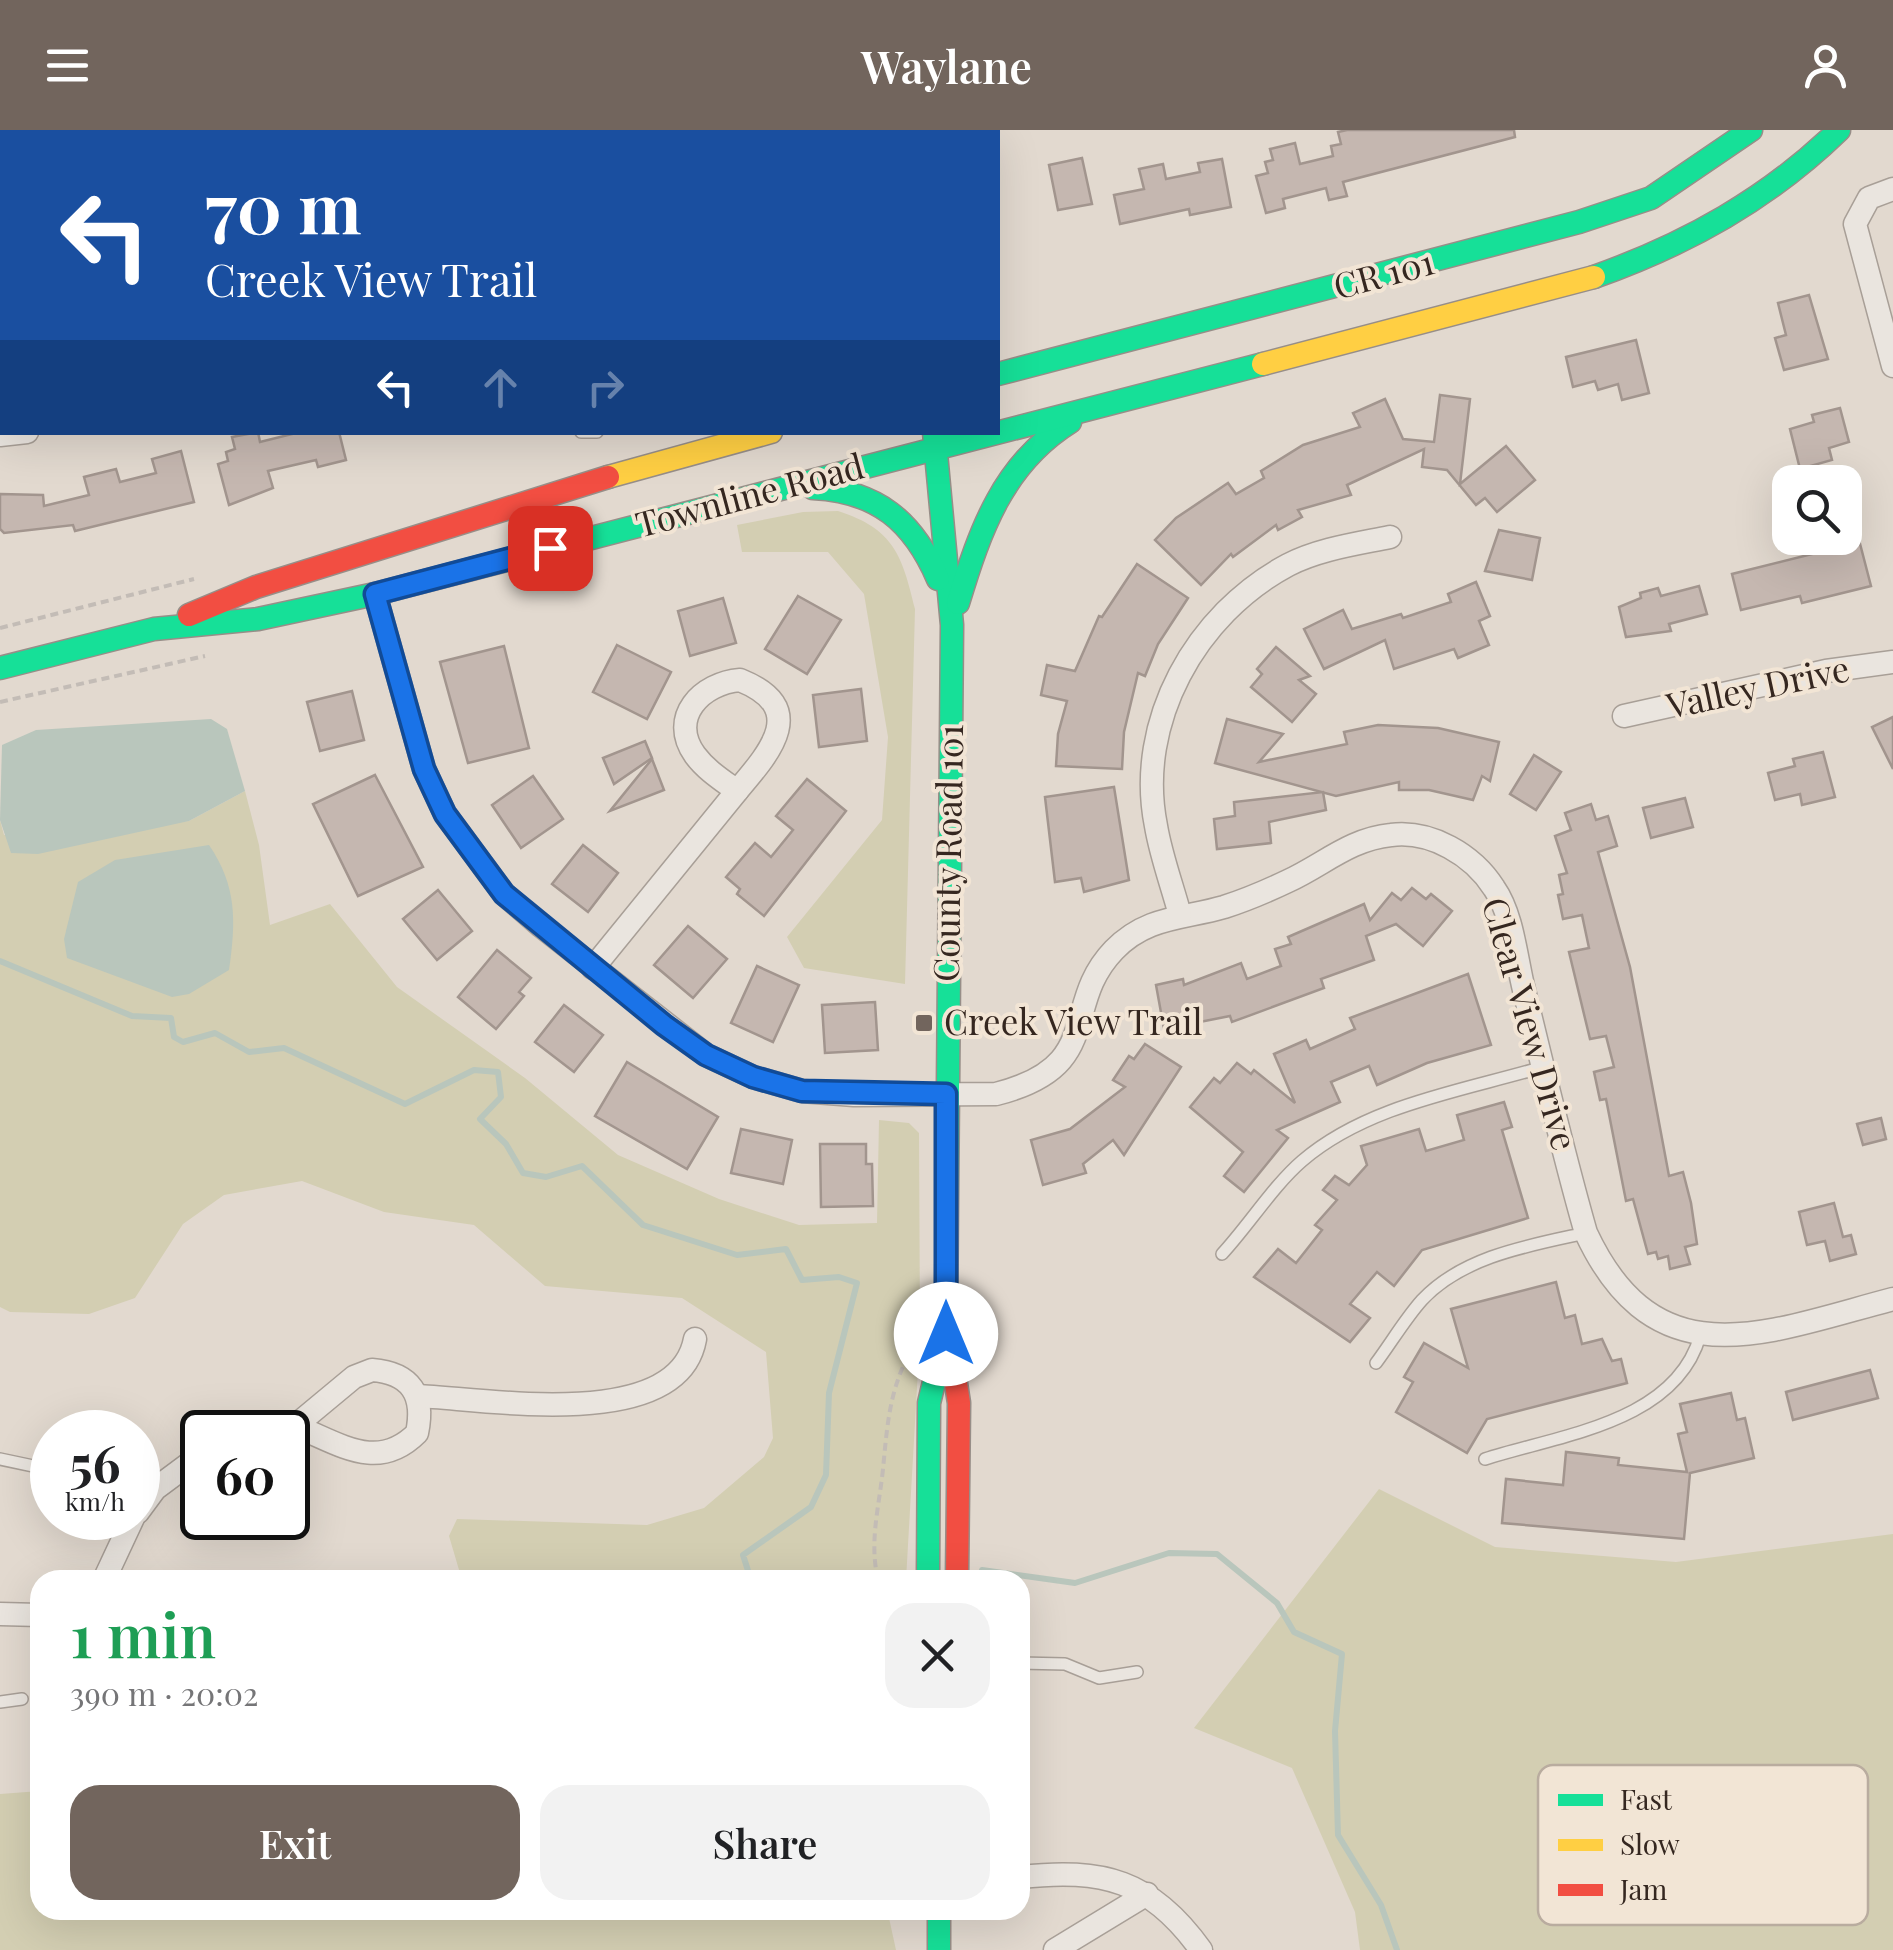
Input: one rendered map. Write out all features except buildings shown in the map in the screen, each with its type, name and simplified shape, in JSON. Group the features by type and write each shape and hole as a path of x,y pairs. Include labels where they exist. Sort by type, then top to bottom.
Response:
{"main road":[{"name":"CR 101","path":"1000,374 1579,222 1651,198 1751,130"},
{"name":"CR 101","path":"1000,427 1104,406 1577,283 1642,261 1710,230 1756,200 1840,130"},
{"path":"1008,349 1042,353 1110,346"},
{"name":"CR 101","path":"952,625 980,532 1002,488 1028,453 1058,428 1104,406"},
{"name":"Townline Road","path":"154,630 256,587 635,469 759,435"},
{"name":"CR 101","path":"935,440 960,435"},
{"name":"Townline Road","path":"0,668 154,630 258,619 375,594 776,490 935,440"},
{"name":"County Road 101","path":"928,1570 929,1403 946,1334 952,625 935,440"},
{"path":"776,490 850,490 893,507 925,544 952,625"},
{"name":"County Road 101","path":"946,1334 958,1378 957,1570"},
{"path":"939,1920 939,1950"}],"street":[{"path":"1893,189 1869,198 1855,224 1893,366"},
{"path":"1180,914 1155,824 1153,780 1157,735 1171,692 1192,652 1253,586 1290,564 1332,548 1390,537"},
{"path":"375,594 410,722 445,814 504,894 706,1055 753,1077 802,1091 946,1094"},
{"name":"Valley Drive","path":"1624,716 1826,671 1893,662"},
{"path":"593,968 767,756 777,738 779,719 772,700 740,680 720,682 702,691 688,710 685,730 692,752 737,791"},
{"name":"Clear View Drive","path":"946,1094 996,1094 1046,1074 1066,1054 1080,1030 1096,977 1110,953 1155,920 1220,908 1258,896 1364,840 1394,834 1424,837 1452,848 1496,890 1586,1233 1607,1274 1628,1298 1653,1318 1700,1336 1752,1336 1893,1299"},
{"path":"418,1396 592,1404 626,1399 664,1386 684,1369 695,1339"},
{"path":"310,1413 354,1377 372,1370 390,1371 409,1380 418,1396 417,1433 402,1448 386,1455 365,1454 310,1432"},
{"path":"109,1570 123,1540"},
{"path":"0,1614 30,1616"},
{"path":"1030,1876 1073,1871 1113,1878 1147,1894 1178,1918 1202,1950"},
{"path":"1055,1950 1147,1894"}],"lane":[{"path":"1222,1254 1298,1165 1330,1139 1368,1119 1543,1067"},
{"path":"1376,1363 1422,1301 1444,1281 1467,1267 1520,1249 1586,1233"},
{"path":"1485,1459 1634,1410 1688,1367 1700,1336"},
{"path":"0,1459 30,1465"},
{"path":"1030,1663 1065,1664 1099,1678 1137,1672"},
{"path":"0,1702 22,1699"}],"shaded area":[{"path":"838,511 872,526 893,546 915,609 905,984 804,968 787,937 882,820 888,737 864,594 828,552 742,552 737,525 803,512"},
{"path":"211,719 227,729 245,791 189,821 38,854 11,853 0,820 2,745 36,730"},
{"path":"245,791 259,845 270,925 330,904 397,987 525,1078 618,1155 719,1199 799,1225 877,1223 879,1120 909,1123 919,1133 920,1335 907,1570 459,1570 449,1536 457,1519 647,1525 704,1508 764,1457 773,1438 766,1352 682,1298 545,1286 474,1225 384,1212 302,1181 224,1195 183,1224 135,1298 89,1314 10,1312 0,1307 0,820 4,835 189,821"},
{"path":"209,845 225,875 232,904 229,970 189,994 172,997 67,958 64,939 78,882 115,860"},
{"path":"1379,1489 1495,1547 1676,1562 1893,1534 1893,1950 1360,1950 1355,1912 1292,1768 1194,1728"},
{"path":"30,1792 30,1920 889,1920 896,1950 0,1950 0,1794"}],"waterway":[{"path":"0,961 132,1016 171,1018 174,1037 183,1042 215,1033 249,1052 284,1048 405,1104 474,1070 498,1072 501,1097 480,1119 506,1144 523,1173 546,1177 582,1166 643,1225 737,1255 786,1249 802,1280 839,1277 857,1283 829,1393 826,1475 811,1507 743,1555 748,1570"},
{"path":"1030,1577 1075,1583 1169,1553 1217,1554 1277,1603 1294,1632 1342,1654 1335,1731 1338,1835 1381,1905 1397,1950"}],"traffic: fast":[{"path":"1000,373 1579,222 1651,198 1751,130"},
{"path":"1594,277 1662,250 1725,217 1784,177 1839,130"},
{"path":"1000,432 1263,364"},
{"path":"958,603 985,525 1011,478 1047,439 1070,422"},
{"path":"934,435 952,625 946,1318"},
{"path":"0,668 154,629 258,619 375,594 989,435"},
{"path":"813,488 856,495 890,513 917,541 938,579"},
{"path":"928,1570 929,1403 945,1336"},
{"path":"939,1920 939,1950"}],"traffic: slow":[{"path":"1263,364 1594,277"},
{"path":"608,477 760,435"}],"traffic: jam":[{"path":"189,615 256,587 608,477"},
{"path":"946,1318 959,1403 957,1570"}],"place":[{"name":"Creek View Trail","path":"924,1023"}],"route":[{"path":"550,548 375,594 424,769 445,814 504,894 706,1055 753,1077 802,1091 946,1094 946,1334"}]}
